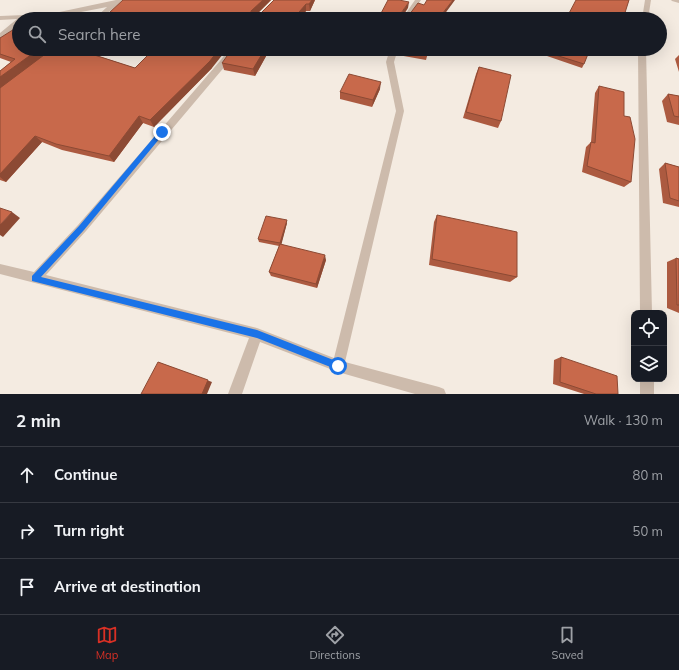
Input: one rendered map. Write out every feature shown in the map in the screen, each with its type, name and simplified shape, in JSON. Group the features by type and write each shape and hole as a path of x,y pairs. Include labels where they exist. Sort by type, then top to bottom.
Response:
{"street":[{"path":"410,12 418,0"},
{"path":"646,12 648,0"},
{"path":"674,0 679,2"},
{"path":"106,12 118,2"},
{"path":"69,12 118,2"},
{"path":"0,18 12,19"},
{"path":"0,37 12,27"},
{"path":"35,279 82,228 228,56"},
{"path":"338,366 400,111 390,62 392,56"},
{"path":"642,56 646,310"},
{"path":"0,269 257,334 338,366 439,394"},
{"path":"235,394 257,334"},
{"path":"647,382 647,394"}],"building":[{"path":"123,0 263,0 251,12 110,12"},
{"path":"274,0 312,0 309,4 306,4 299,12 262,12"},
{"path":"388,0 409,2 402,12 382,12"},
{"path":"427,0 453,0 444,12 411,12 418,3 424,5"},
{"path":"576,0 629,0 625,12 570,12"},
{"path":"12,30 12,56 29,56 0,77 0,71 15,59 0,54 0,38"},
{"path":"43,56 98,56 135,68 147,56 214,56 150,120 139,116 109,156 56,144 35,136 0,174 0,88"},
{"path":"227,56 261,56 253,69 222,63"},
{"path":"559,56 587,56 584,64"},
{"path":"479,67 511,75 501,121 466,112"},
{"path":"349,74 381,82 373,100 340,92"},
{"path":"599,86 624,92 624,116 630,117 635,139 631,182 587,166 591,142 595,143"},
{"path":"668,94 679,96 679,117 674,116"},
{"path":"665,163 679,167 679,201 670,198"},
{"path":"0,208 12,212 0,225"},
{"path":"437,215 517,232 517,277 432,259"},
{"path":"266,216 287,220 280,243 258,239"},
{"path":"280,244 325,255 316,284 269,272"},
{"path":"676,258 679,259 679,305 677,305"},
{"path":"561,357 617,376 618,394 596,394 560,382"},
{"path":"158,362 208,380 202,394 141,394"}],"route":[{"path":"162,132 82,228 35,279 257,334 338,366"}]}
